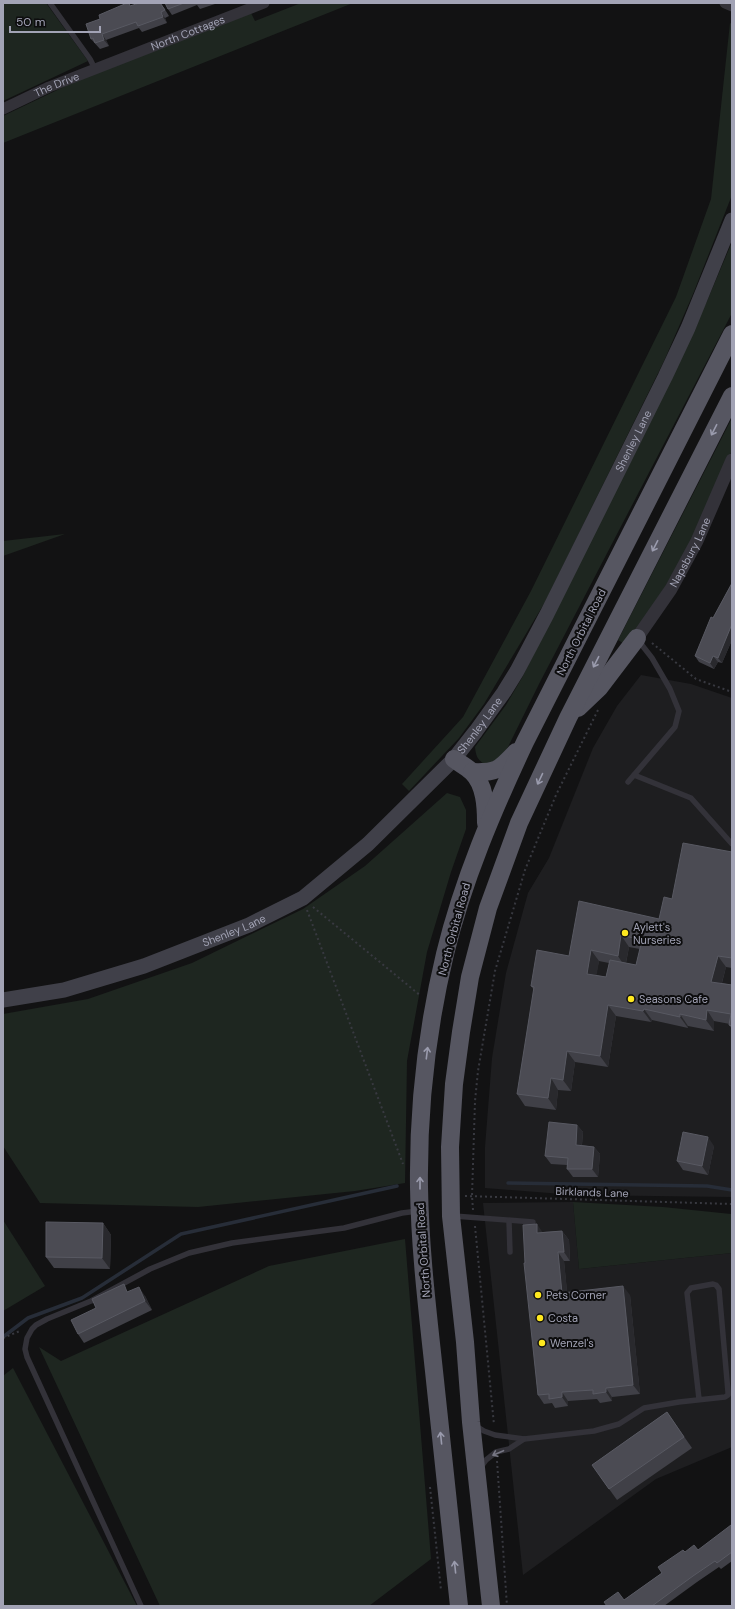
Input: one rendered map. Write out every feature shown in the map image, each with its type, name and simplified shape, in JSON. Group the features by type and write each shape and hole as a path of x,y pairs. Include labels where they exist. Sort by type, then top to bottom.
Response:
{"highway":[{"name":"North Orbital Road","path":"459,1606 424,1275 420,1210 421,1122 427,1053 434,1007 447,946 460,902 485,829 525,742 732,334"},
{"path":"491,1606 451,1216 450,1147 454,1084 470,977 488,908 517,830 568,718 732,396"},
{"path":"568,718 599,688 639,635"},
{"path":"472,772 489,773 496,771 504,765 525,742"},
{"path":"454,759 472,772 481,789 486,801 485,829"}],"main road":[{"name":"Shenley Lane","path":"3,1000 64,990 144,966 250,926 302,898 368,844 454,759 504,692 517,671 543,621 666,377 688,328 732,220"}],"street":[{"name":"North Cottages","path":"111,62 264,3"},
{"path":"725,3 732,6"},
{"name":"The Drive","path":"3,109 50,87 111,62"},
{"name":"Napsbury Lane","path":"639,635 670,589 697,541 732,460"}],"lane":[{"path":"50,3 90,59 95,69"},
{"path":"628,782 674,727 679,711 670,689 639,635"},
{"path":"634,775 691,798 732,844"},
{"path":"141,1606 27,1357 26,1343 32,1329 47,1319 91,1301 150,1269 199,1250 232,1243 344,1228 399,1213 420,1210"},
{"path":"451,1216 533,1222"},
{"path":"508,1221 510,1252"},
{"path":"471,1422 484,1431 495,1435 524,1439 594,1431 619,1424 644,1408 699,1399 725,1397 728,1395 728,1392 719,1289 713,1284 690,1288 688,1293 699,1399"},
{"path":"477,1473 486,1460 496,1452 509,1449 524,1439"}],"path":[{"path":"639,635 696,679 732,692"},
{"path":"495,1435 472,1196 475,1102 478,1071 495,971 526,870 556,794 598,710"},
{"path":"302,898 434,1007"},
{"path":"302,898 405,1168"},
{"name":"Birklands Lane","path":"451,1196 732,1204"},
{"path":"496,1452 507,1606"}],"shaded area":[{"path":"3,3 46,3 88,61 3,101"},
{"path":"301,3 353,3 3,143 3,116 76,81 251,13 255,21"},
{"path":"730,23 732,24 732,195 693,294 664,361 545,602 484,704 459,738 409,791 402,784 463,717 531,591 676,297 711,199"},
{"path":"732,242 732,313 539,684 508,747 500,758 486,765 478,758 475,747 506,705 523,676 707,301"},
{"path":"732,418 732,450 709,506 683,556 655,604 626,645 618,640"},
{"path":"65,534 3,556 3,541"},
{"name":"Aylett's Nurseries","path":"641,675 691,684 732,698 732,1197 575,1195 485,1188 485,1147 492,1058 506,973 528,893 549,858 593,748 617,706"},
{"path":"447,793 460,797 466,810 466,829 451,872 427,952 407,1061 405,1183 355,1191 198,1207 40,1203 3,1146 3,1014 88,999 192,963 303,909 365,866"},
{"path":"573,1202 579,1269 732,1253 732,1447 656,1479 523,1575 483,1203"},
{"path":"573,1202 663,1207 731,1214 732,1253 579,1269"},
{"path":"3,1220 45,1286 3,1311"},
{"path":"405,1239 431,1559 369,1606 160,1606 39,1347 61,1361 269,1266"},
{"path":"13,1368 137,1606 3,1606 3,1376"}],"building":[{"path":"129,3 130,6 139,3 160,3 165,10 161,12 163,17 138,26 136,22 102,34 104,40 95,43 93,38 91,39 86,24 100,19 99,15"},
{"path":"165,3 184,3 168,9"},
{"path":"732,583 732,624 718,658 713,656 710,663 695,656 711,617 713,618"},
{"path":"683,843 732,852 732,958 718,956 711,982 732,985 732,1026 729,1025 731,1014 707,1010 706,1020 680,1014 680,1017 644,1009 643,1011 608,1005 600,1056 567,1051 563,1080 551,1078 548,1098 517,1094 534,987 531,986 537,950 569,956 579,901 659,919 664,897 672,899","holes":["621,935 642,940 636,965 610,960 606,977 587,974 591,950 618,956"]},
{"path":"549,1122 577,1125 576,1145 594,1147 592,1169 567,1169 568,1158 545,1156"},
{"path":"683,1132 708,1137 702,1166 677,1161"},
{"path":"46,1222 103,1223 102,1258 46,1257"},
{"path":"537,1224 537,1233 562,1231 564,1252 558,1252 562,1293 623,1286 633,1385 606,1388 606,1392 593,1394 593,1390 562,1392 562,1397 549,1399 549,1394 538,1395 524,1263 523,1225"},
{"path":"124,1284 127,1292 139,1287 145,1301 78,1334 71,1320 96,1308 92,1299"},
{"path":"667,1412 684,1437 609,1489 592,1465"},
{"path":"731,1525 732,1552 717,1563 715,1561 652,1606 607,1606 604,1602 618,1592 624,1600 662,1573 658,1567 683,1550 685,1552 694,1545 698,1550"}],"waterway":[{"path":"508,1183 707,1186 732,1190"},
{"path":"3,1337 28,1318 82,1298 181,1234 397,1186"}],"place":[{"name":"Aylett's Nurseries","path":"625,933"},
{"name":"Seasons Cafe","path":"631,999"},
{"name":"Pets Corner","path":"538,1295"},
{"name":"Costa","path":"540,1318"},
{"name":"Wenzel's","path":"542,1343"}]}
